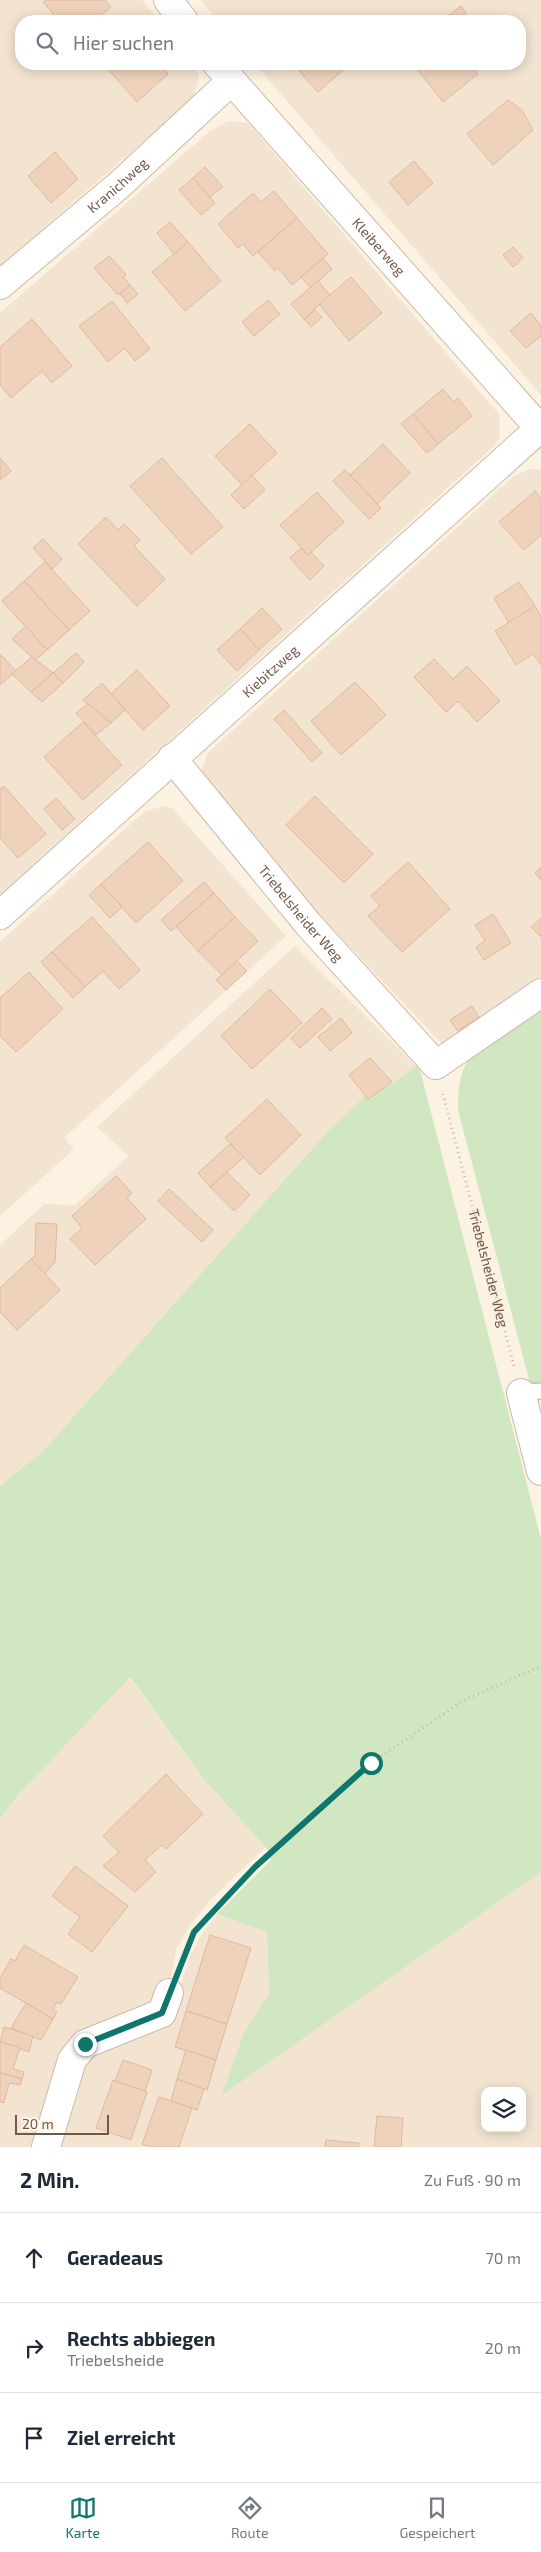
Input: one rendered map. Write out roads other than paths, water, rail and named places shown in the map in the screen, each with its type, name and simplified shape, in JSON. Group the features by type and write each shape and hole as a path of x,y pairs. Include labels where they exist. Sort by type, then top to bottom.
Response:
{"street":[{"path":"168,0 179,15"},
{"name":"Kranichweg","path":"0,285 118,186 224,73"},
{"name":"Kleiberweg","path":"224,73 540,430"},
{"name":"Kiebitzweg","path":"0,915 172,758 540,430"},
{"name":"Triebelsheider Weg","path":"172,758 308,924 436,1065 541,993"},
{"path":"531,1392 541,1471"},
{"path":"46,2147 72,2060 85,2044 162,2013 169,1994"}]}
